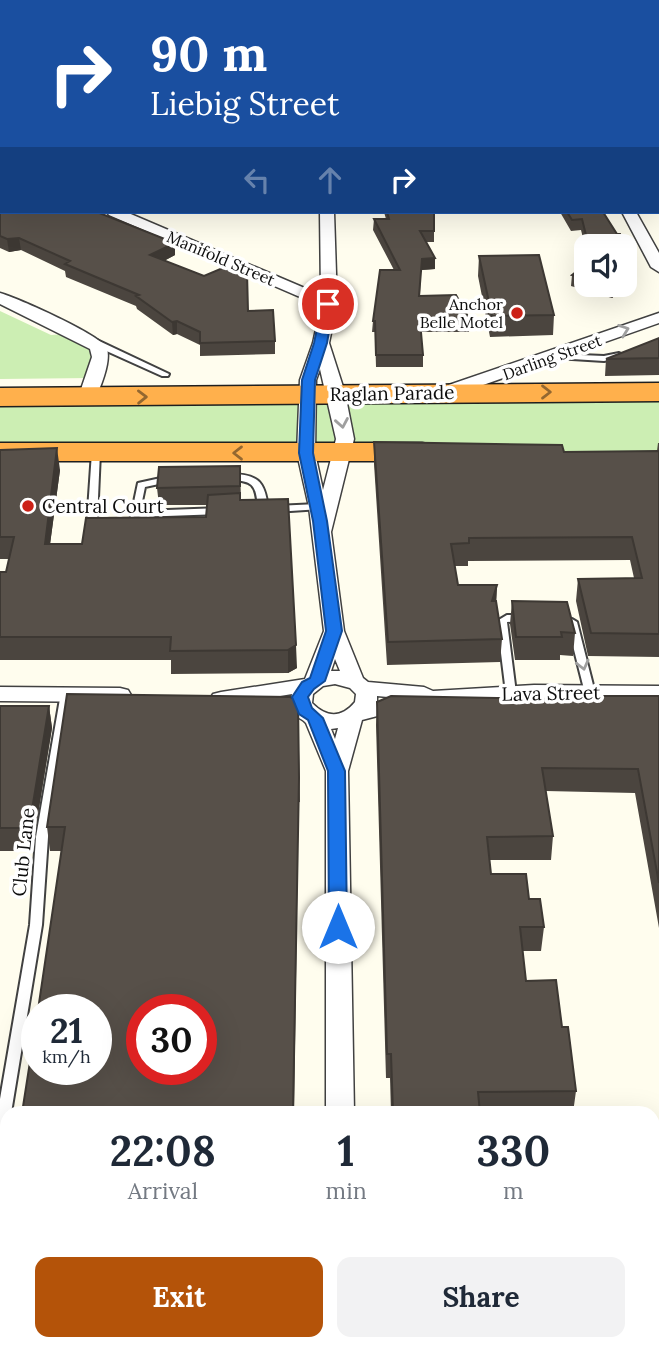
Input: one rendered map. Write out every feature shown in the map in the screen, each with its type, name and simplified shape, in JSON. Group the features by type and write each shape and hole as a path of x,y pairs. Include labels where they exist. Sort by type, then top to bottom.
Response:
{"highway":[{"name":"Raglan Parade","path":"0,397 659,392"},
{"path":"0,452 453,452"}],"street":[{"name":"Manifold Street","path":"119,214 328,304"},
{"path":"327,214 328,304 321,343 308,380 306,453 322,535 334,631 369,701 356,716 337,771 340,1106"},
{"path":"630,214 659,267"},
{"path":"0,298 83,337 100,352 88,398"},
{"name":"Darling Street","path":"444,393 556,356 659,317"},
{"path":"321,343 336,393 345,439 322,535"},
{"path":"334,631 313,683 300,697 337,771"},
{"path":"221,699 336,677 359,685"},
{"name":"Lava Street","path":"359,685 443,696 659,693"},
{"path":"0,694 143,696"},
{"name":"Lava Street","path":"356,716 443,696"},
{"path":"195,698 221,699 310,714 333,721 356,716"}],"lane":[{"path":"83,337 164,374"},
{"path":"556,356 604,359 629,352"},
{"path":"96,452 92,524 106,524"},
{"path":"214,477 241,477 258,483 262,490 258,510 317,507"},
{"path":"120,524 134,524 141,485 159,479 187,478"},
{"path":"135,514 228,510"},
{"path":"511,693 502,621 507,618 531,618"},
{"path":"555,618 571,619 590,693"},
{"name":"Club Lane","path":"6,1106 36,925 42,837 65,693"}],"green space":[{"path":"0,311 51,335 66,334 96,345 91,378 0,379"},
{"path":"659,392 659,453 0,452 0,397"}],"building":[{"path":"0,214 102,214 175,243 150,255 204,276 232,264 247,272 248,311 273,310 275,341 200,343 200,332 177,321 172,322 136,296 139,295 65,264 70,261 19,238 7,239 0,236"},
{"path":"388,214 434,214 434,231 420,231 435,258 422,259 419,296 456,295 470,320 420,321 423,355 376,355 373,321 380,270 400,270 374,219 389,219"},
{"path":"568,214 604,214 617,234 586,234 582,219 572,220"},
{"path":"539,255 554,315 492,316 479,256"},
{"path":"659,338 659,358 606,359"},
{"path":"374,442 562,445 564,452 659,451 659,634 591,633 578,579 642,578 632,537 469,538 469,543 451,544 458,585 497,585 492,601 496,601 502,639 388,642"},
{"path":"57,448 45,544 82,544 86,518 206,517 208,495 240,493 240,500 288,499 296,645 288,650 170,651 171,637 0,637 0,572 6,572 14,537 0,537 0,450"},
{"path":"240,466 240,486 157,488 159,467"},
{"path":"512,601 567,602 575,633 561,632 562,637 516,637"},
{"path":"67,694 290,697 298,700 293,1106 23,1106 26,1085 112,1085 112,994 40,994 65,827 47,827"},
{"path":"391,696 553,699 553,696 659,696 659,883 638,769 542,768 553,836 487,837 491,874 526,874 529,899 540,899 544,927 520,927 526,981 556,980 562,1027 568,1027 576,1091 478,1092 479,1106 393,1106 391,1054 387,1054 377,702"},
{"path":"0,706 49,706 29,828 0,828"}],"place":[{"name":"Anchor Belle Motel","path":"517,313"},
{"name":"Central Court","path":"28,506"}],"route":[{"path":"328,304 321,343 308,380 306,453 320,521 334,631 317,681 308,685 300,697 304,710 315,718 337,771 338,927"}]}
